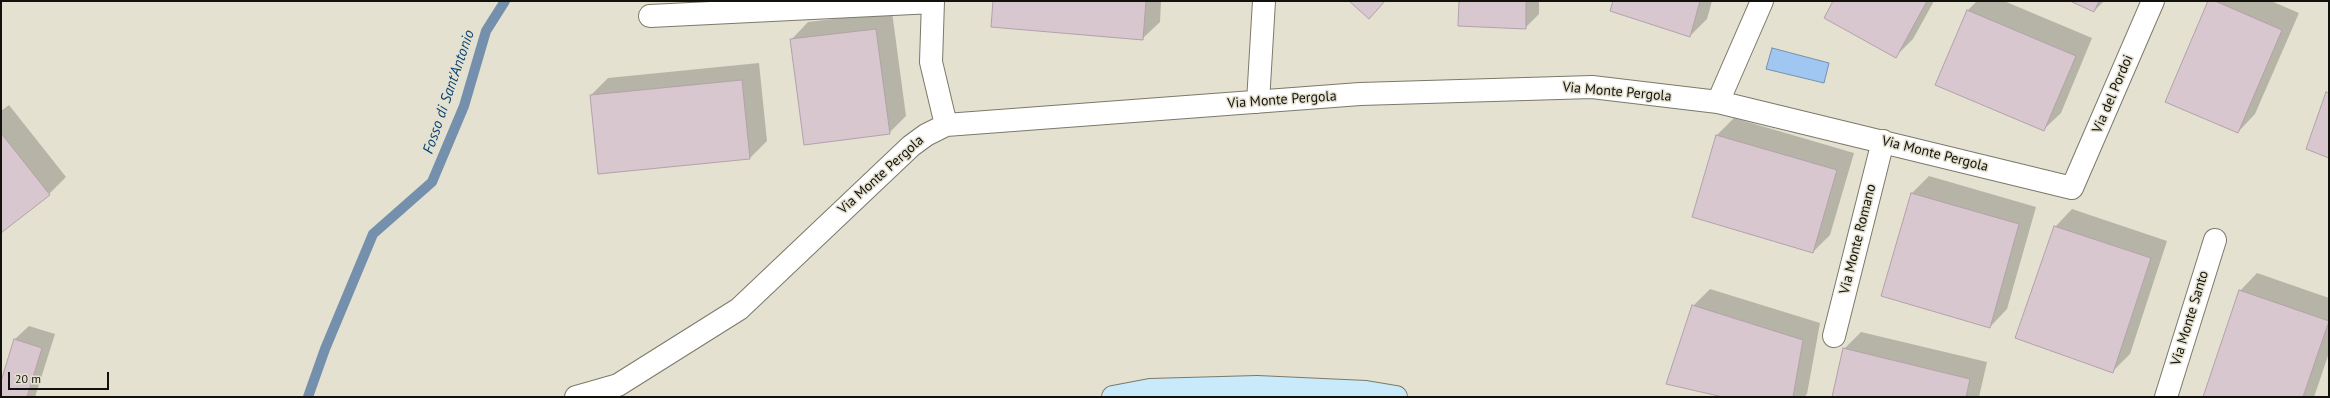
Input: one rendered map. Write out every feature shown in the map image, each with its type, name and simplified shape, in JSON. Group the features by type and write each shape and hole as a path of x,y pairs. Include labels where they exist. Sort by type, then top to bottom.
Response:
{"main road":[{"path":"1113,397 1164,389 1257,387 1366,392 1396,397"}],"street":[{"path":"1258,102 1264,1"},
{"path":"1718,102 1762,1"},
{"name":"Via del Pordoi","path":"2072,188 2153,1"},
{"path":"650,16 933,2 931,62 946,125"},
{"name":"Via Monte Pergola","path":"576,397 618,385 739,309 911,146 926,135 946,125 1360,94 1571,87 1609,89 1718,102 2072,188"},
{"name":"Via Monte Romano","path":"1834,336 1883,141"},
{"name":"Via Monte Santo","path":"2166,397 2215,240"}],"water":[{"path":"1772,48 1829,63 1824,83 1766,69"}],"building":[{"path":"993,1 1146,1 1143,40 991,27"},
{"path":"1349,1 1385,1 1369,19"},
{"path":"1459,1 1526,1 1526,29 1458,26"},
{"path":"1613,1 1700,1 1690,37 1610,11"},
{"path":"1833,1 1927,1 1896,58 1824,18"},
{"path":"2070,1 2099,1 2094,12"},
{"path":"2208,1 2215,1 2282,30 2238,133 2165,102"},
{"path":"1967,10 2076,56 2044,131 1935,85"},
{"path":"876,29 890,134 804,145 790,39"},
{"path":"742,80 750,159 598,174 590,95"},
{"path":"2326,92 2329,93 2329,158 2306,149"},
{"path":"1,133 50,195 1,233"},
{"path":"1716,135 1837,170 1813,253 1692,217"},
{"path":"1911,193 2019,224 1990,328 1881,296"},
{"path":"2054,226 2151,258 2113,373 2015,338"},
{"path":"2239,290 2329,321 2303,397 2203,397"},
{"path":"1692,305 1803,340 1793,397 1723,397 1666,384"},
{"path":"14,339 42,348 27,397 1,397 1,381"},
{"path":"1843,348 1970,379 1966,397 1832,397"}],"waterway":[{"name":"Fosso di Sant'Antonio","path":"308,397 325,349 373,234 432,182 464,106 486,31 505,1"}]}
